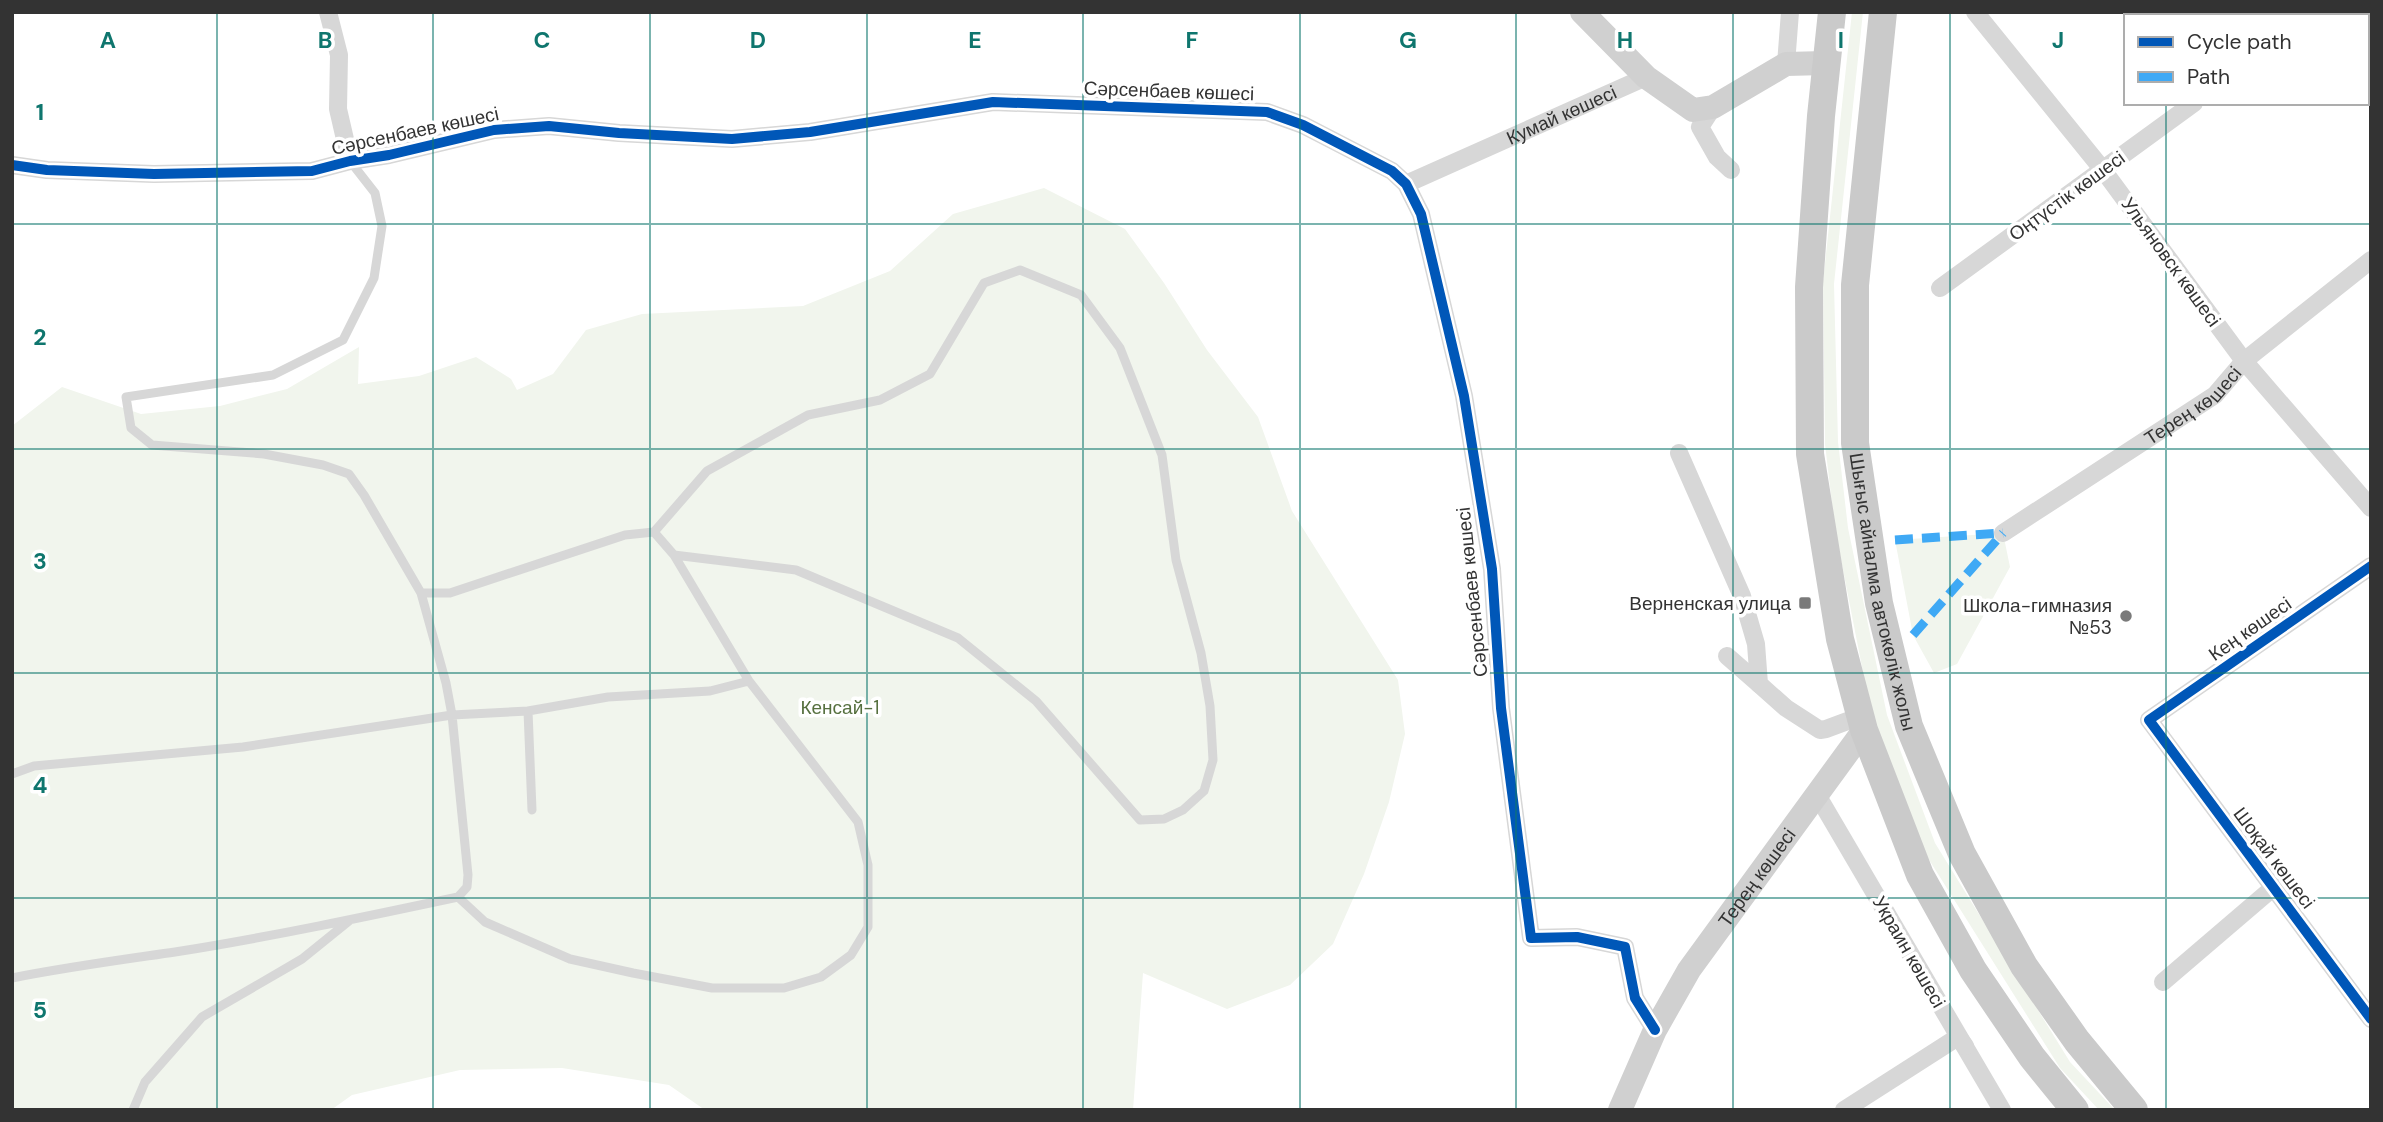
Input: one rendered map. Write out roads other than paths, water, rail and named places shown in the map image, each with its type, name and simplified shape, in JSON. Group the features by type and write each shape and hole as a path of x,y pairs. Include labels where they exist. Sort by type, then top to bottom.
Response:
{"main road":[{"path":"1832,12 1825,63 1810,287 1810,454 1840,639 1863,723 1888,793 1927,887 1973,970 2032,1058 2075,1110"},
{"name":"Шығыс айналма автокөлік жолы","path":"1884,12 1855,285 1855,443 1879,603 1909,726 1962,854 2024,966 2077,1041 2134,1110"}],"street":[{"name":"Сәрсенбаев көшесі","path":"328,12 339,55 338,109 350,161"},
{"path":"1582,12 1646,77 1693,110 1713,107 1786,64 1825,63"},
{"path":"1786,64 1790,12"},
{"name":"Ульяновск көшесі","path":"1975,12 2103,170 2244,361 2371,508"},
{"name":"Кумай көшесі","path":"1406,184 1646,77"},
{"name":"Сәрсенбаев көшесі","path":"12,165 47,170 154,174 312,172 350,161 389,155 494,130 549,126 732,139 810,132 993,102 1267,112 1303,125 1392,171 1406,184 1420,214 1464,396 1492,569 1502,708 1531,938 1577,937 1625,947 1635,998 1655,1030"},
{"name":"Оңтүстік көшесі","path":"1940,289 2191,105"},
{"path":"1713,107 1700,127 1717,157 1731,170"},
{"name":"Терең көшесі","path":"2003,533 2215,395 2244,361 2371,261"},
{"path":"1679,453 1742,596 1755,644 1759,684"},
{"name":"Кең көшесі","path":"2149,720 2371,566"},
{"path":"1727,656 1786,708 1820,730 1863,723"},
{"name":"Шоқай көшесі","path":"2149,720 2371,1018"},
{"name":"Терең көшесі","path":"1620,1110 1655,1030 1689,970 1863,723"},
{"name":"Украин көшесі","path":"1816,793 2001,1110"},
{"path":"2163,982 2274,887"},
{"path":"1844,1110 1958,1037 2014,1110"}],"lane":[{"path":"12,978 78,964 176,951 350,920 458,897 467,887 452,715 442,670 421,593 364,495 349,474 323,465 264,454 152,445 131,428 126,397 273,374 343,340 374,278 382,226 375,193 350,161"},
{"path":"421,593 450,593 625,535 654,532 708,471 808,415 880,400 930,374 984,283 1020,270 1081,295 1120,348 1162,455 1176,560 1201,653 1210,706 1213,760 1204,791 1183,810 1164,819 1140,820 1036,701 958,638 796,570 674,555"},
{"path":"458,897 485,922 570,959 632,974 712,988 784,988 821,977 851,955 868,927 868,865 858,822 749,681 674,555 654,532"},
{"path":"12,774 34,766 243,747 452,715 528,711 608,697 710,691 749,681"},
{"path":"528,711 532,810"},
{"path":"133,1110 145,1082 202,1017 302,959 350,920"}],"place":[{"name":"Верненская улица","path":"1805,603"},
{"name":"Школа-гимназия №53","path":"2126,616"}],"park label":[{"name":"Кенсай-1","path":"840,707"}]}
